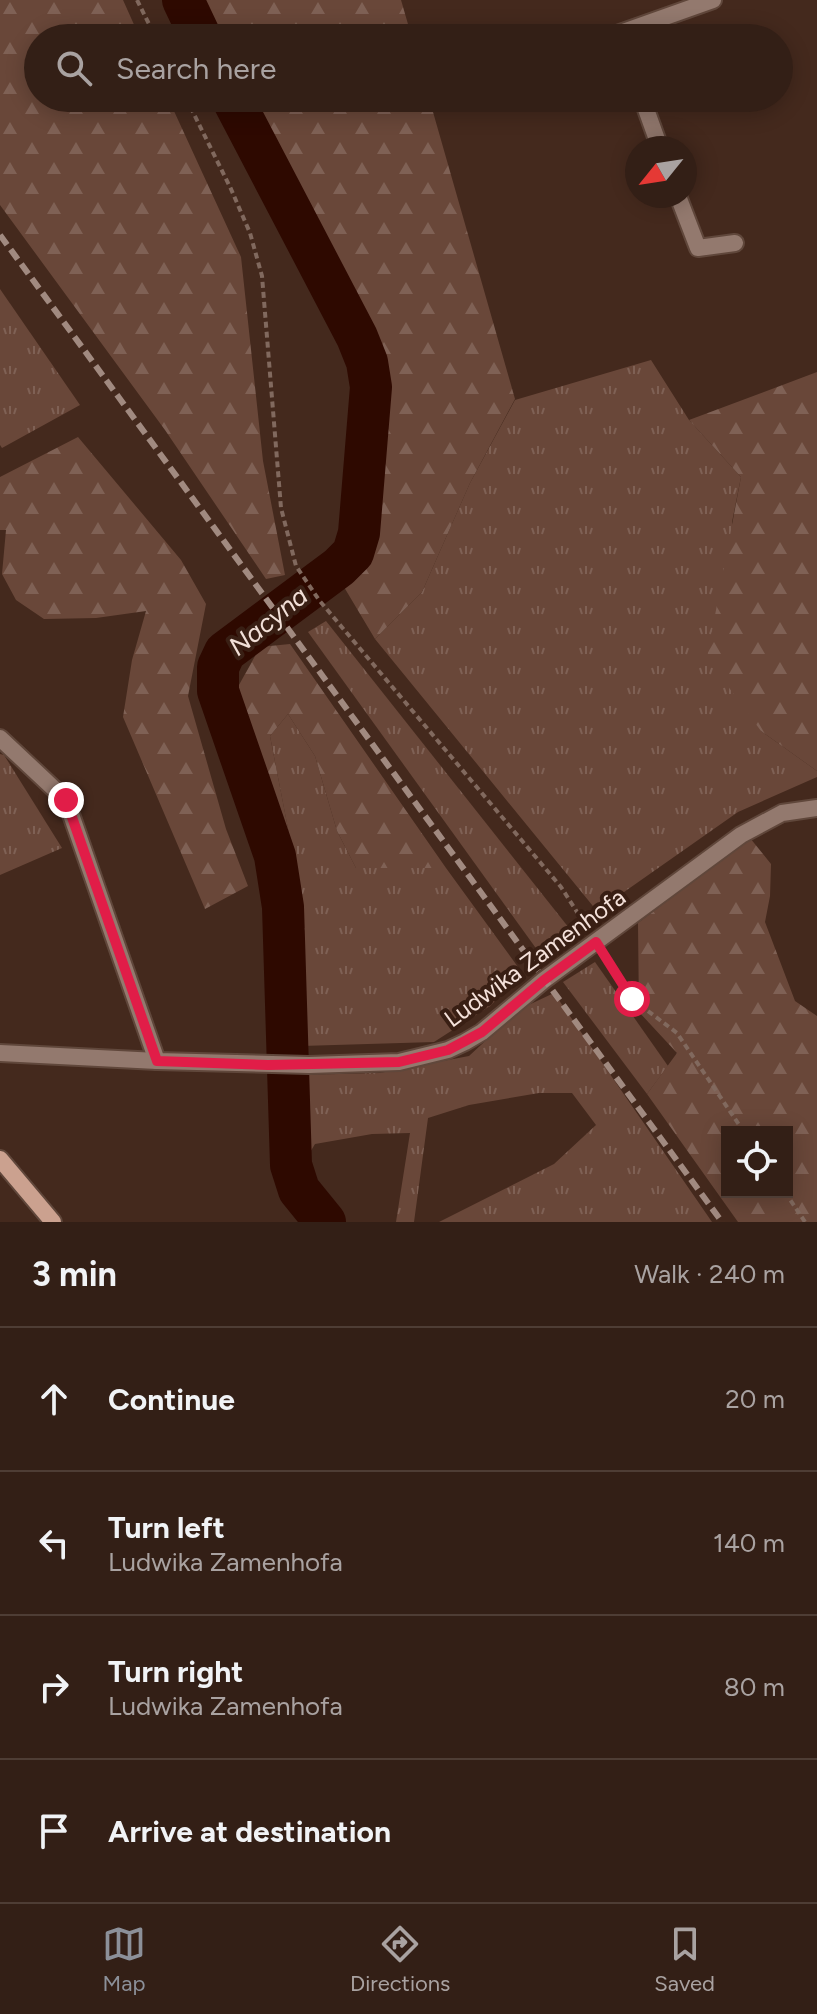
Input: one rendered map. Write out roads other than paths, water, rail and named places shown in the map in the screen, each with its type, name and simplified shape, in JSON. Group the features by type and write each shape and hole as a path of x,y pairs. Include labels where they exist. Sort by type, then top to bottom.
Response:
{"street":[{"path":"649,24 713,0"},
{"path":"647,112 656,136"},
{"path":"683,208 698,248 735,243"},
{"path":"0,738 66,800 157,1061"},
{"name":"Ludwika Zamenhofa","path":"0,1053 309,1065 399,1062 448,1050 482,1032 544,980 741,835 782,813 817,808"},
{"path":"0,1159 53,1222"}],"waterway":[{"name":"Nacyna","path":"183,0 194,24"},
{"name":"Nacyna","path":"239,112 357,337 367,362 371,387 359,533 353,553 339,567 225,652 218,667 218,691 275,856 283,907 291,1165 299,1190 325,1222"}],"railway":[{"path":"0,235 722,1222"}]}
